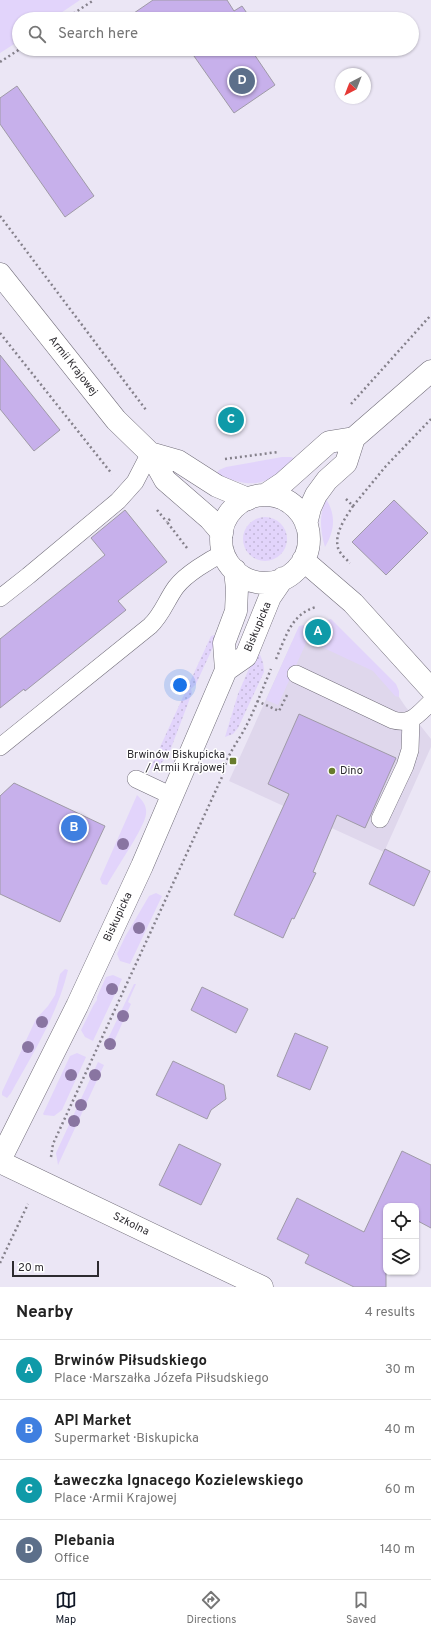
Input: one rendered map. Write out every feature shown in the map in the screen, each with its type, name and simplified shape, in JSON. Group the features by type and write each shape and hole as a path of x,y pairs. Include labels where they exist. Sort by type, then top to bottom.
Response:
{"main road":[{"name":"Armii Krajowej","path":"0,274 116,420 150,453 165,480 210,519 227,552"},
{"path":"306,524 310,508 316,495 327,480 346,463 354,438 431,371"},
{"path":"257,497 282,499 290,503 302,516 308,531 308,546 303,560 295,571 283,578 262,582 247,579 227,552 223,526 230,512 242,502 257,497 283,483 329,442 354,438"},
{"name":"Armii Krajowej","path":"150,453 178,461 217,486 257,497"},
{"name":"Biskupicka","path":"0,1161 77,1006 142,866 226,670 224,643 236,611 237,589 227,552"},
{"path":"303,560 353,604 431,689"},
{"name":"Biskupicka","path":"226,670 246,656 270,597 283,578"},
{"name":"Szkolna","path":"0,1161 262,1287"}],"lane":[{"path":"0,598 118,501 135,482 150,453"},
{"path":"0,747 154,622 179,584 202,565 227,552"},
{"path":"296,674 393,720 402,722 410,720 431,702"},
{"path":"380,819 405,766 410,750 410,720"},
{"path":"136,779 172,796"}],"path":[{"path":"76,12 94,0"},
{"path":"0,62 12,54"},
{"path":"0,216 148,412"},
{"path":"346,409 431,315"},
{"path":"0,333 113,476 127,472 167,522"},
{"path":"352,567 338,548 338,542 340,531 353,506 386,466 431,419"},
{"path":"218,460 279,452"},
{"path":"343,496 353,506"},
{"path":"50,1162 53,1144 222,777 224,766 231,750 243,732 295,620 304,611 319,606"},
{"path":"257,701 279,711 296,674"},
{"path":"0,1263 30,1200"}],"shaded area":[{"path":"0,0 80,0 62,12 12,12 12,45 0,53"},
{"path":"282,457 291,457 298,460 276,475 260,482 242,482 216,474 219,470 226,467"},
{"path":"326,499 333,517 333,523 331,535 325,547 322,535 321,517"},
{"path":"265,517 277,521 283,527 287,539 283,551 277,557 265,561 253,557 247,551 243,539 247,527 253,521"},
{"path":"331,619 396,684 399,691 399,697 395,696 373,671 309,641 331,638 327,620"},
{"path":"304,625 307,641 278,705 266,700 299,626"},
{"path":"219,634 196,684 191,689 192,693 168,756 159,765 150,769 211,636"},
{"path":"308,640 372,668 399,697 431,739 431,747 384,852 229,781 292,642"},
{"path":"257,650 264,666 264,672 238,728 233,734 225,737 238,694"},
{"path":"137,795 143,802 146,811 141,828 107,885 102,884 100,879"},
{"path":"156,893 162,896 130,964 120,961 117,954 125,937 149,896"},
{"path":"65,969 68,970 58,1003 51,1019 36,1049 7,1098 2,1095 2,1092 36,1019 48,1006 55,995 60,974"},
{"path":"113,975 122,979 93,1041 85,1037 81,1030 97,1000 106,977"},
{"path":"134,984 136,984 128,1002 131,1004 111,1048 105,1045"},
{"path":"77,1053 86,1057 62,1110 54,1116 44,1115 43,1114 70,1056"},
{"path":"98,1062 104,1065 58,1165 56,1153"}],"building":[{"path":"153,0 227,0 234,11 242,6 246,12 135,12"},
{"path":"194,56 255,56 275,85 234,113"},
{"path":"17,86 94,196 65,217 0,124 0,98"},
{"path":"0,355 60,430 34,451 0,409"},
{"path":"394,500 428,533 386,575 352,542"},
{"path":"125,510 167,562 118,601 126,610 25,691 24,689 0,708 0,639 105,555 91,538"},
{"path":"299,714 396,758 365,828 337,815 313,872 316,873 294,919 292,918 283,938 234,915 289,794 268,784"},
{"path":"14,783 105,826 60,922 0,894 0,796"},
{"path":"385,849 430,871 414,906 369,884"},
{"path":"202,987 248,1009 236,1033 191,1010"},
{"path":"295,1033 328,1047 310,1090 277,1076"},
{"path":"173,1061 224,1085 226,1099 211,1110 207,1119 156,1095"},
{"path":"179,1144 221,1164 201,1205 159,1185"},
{"path":"402,1151 431,1165 431,1228 419,1222 419,1203 383,1203 383,1275 386,1275 386,1287 354,1287 305,1263 309,1255 277,1239 297,1198 364,1232"}],"place":[{"name":"Plebania","path":"242,81"},
{"name":"Ławeczka Ignacego Kozielewskiego","path":"231,420"},
{"name":"Brwinów Piłsudskiego","path":"318,632"},
{"name":"Brwinów Biskupicka / Armii Krajowej","path":"233,761"},
{"name":"Dino","path":"332,771"},
{"name":"API Market","path":"74,828"}]}
